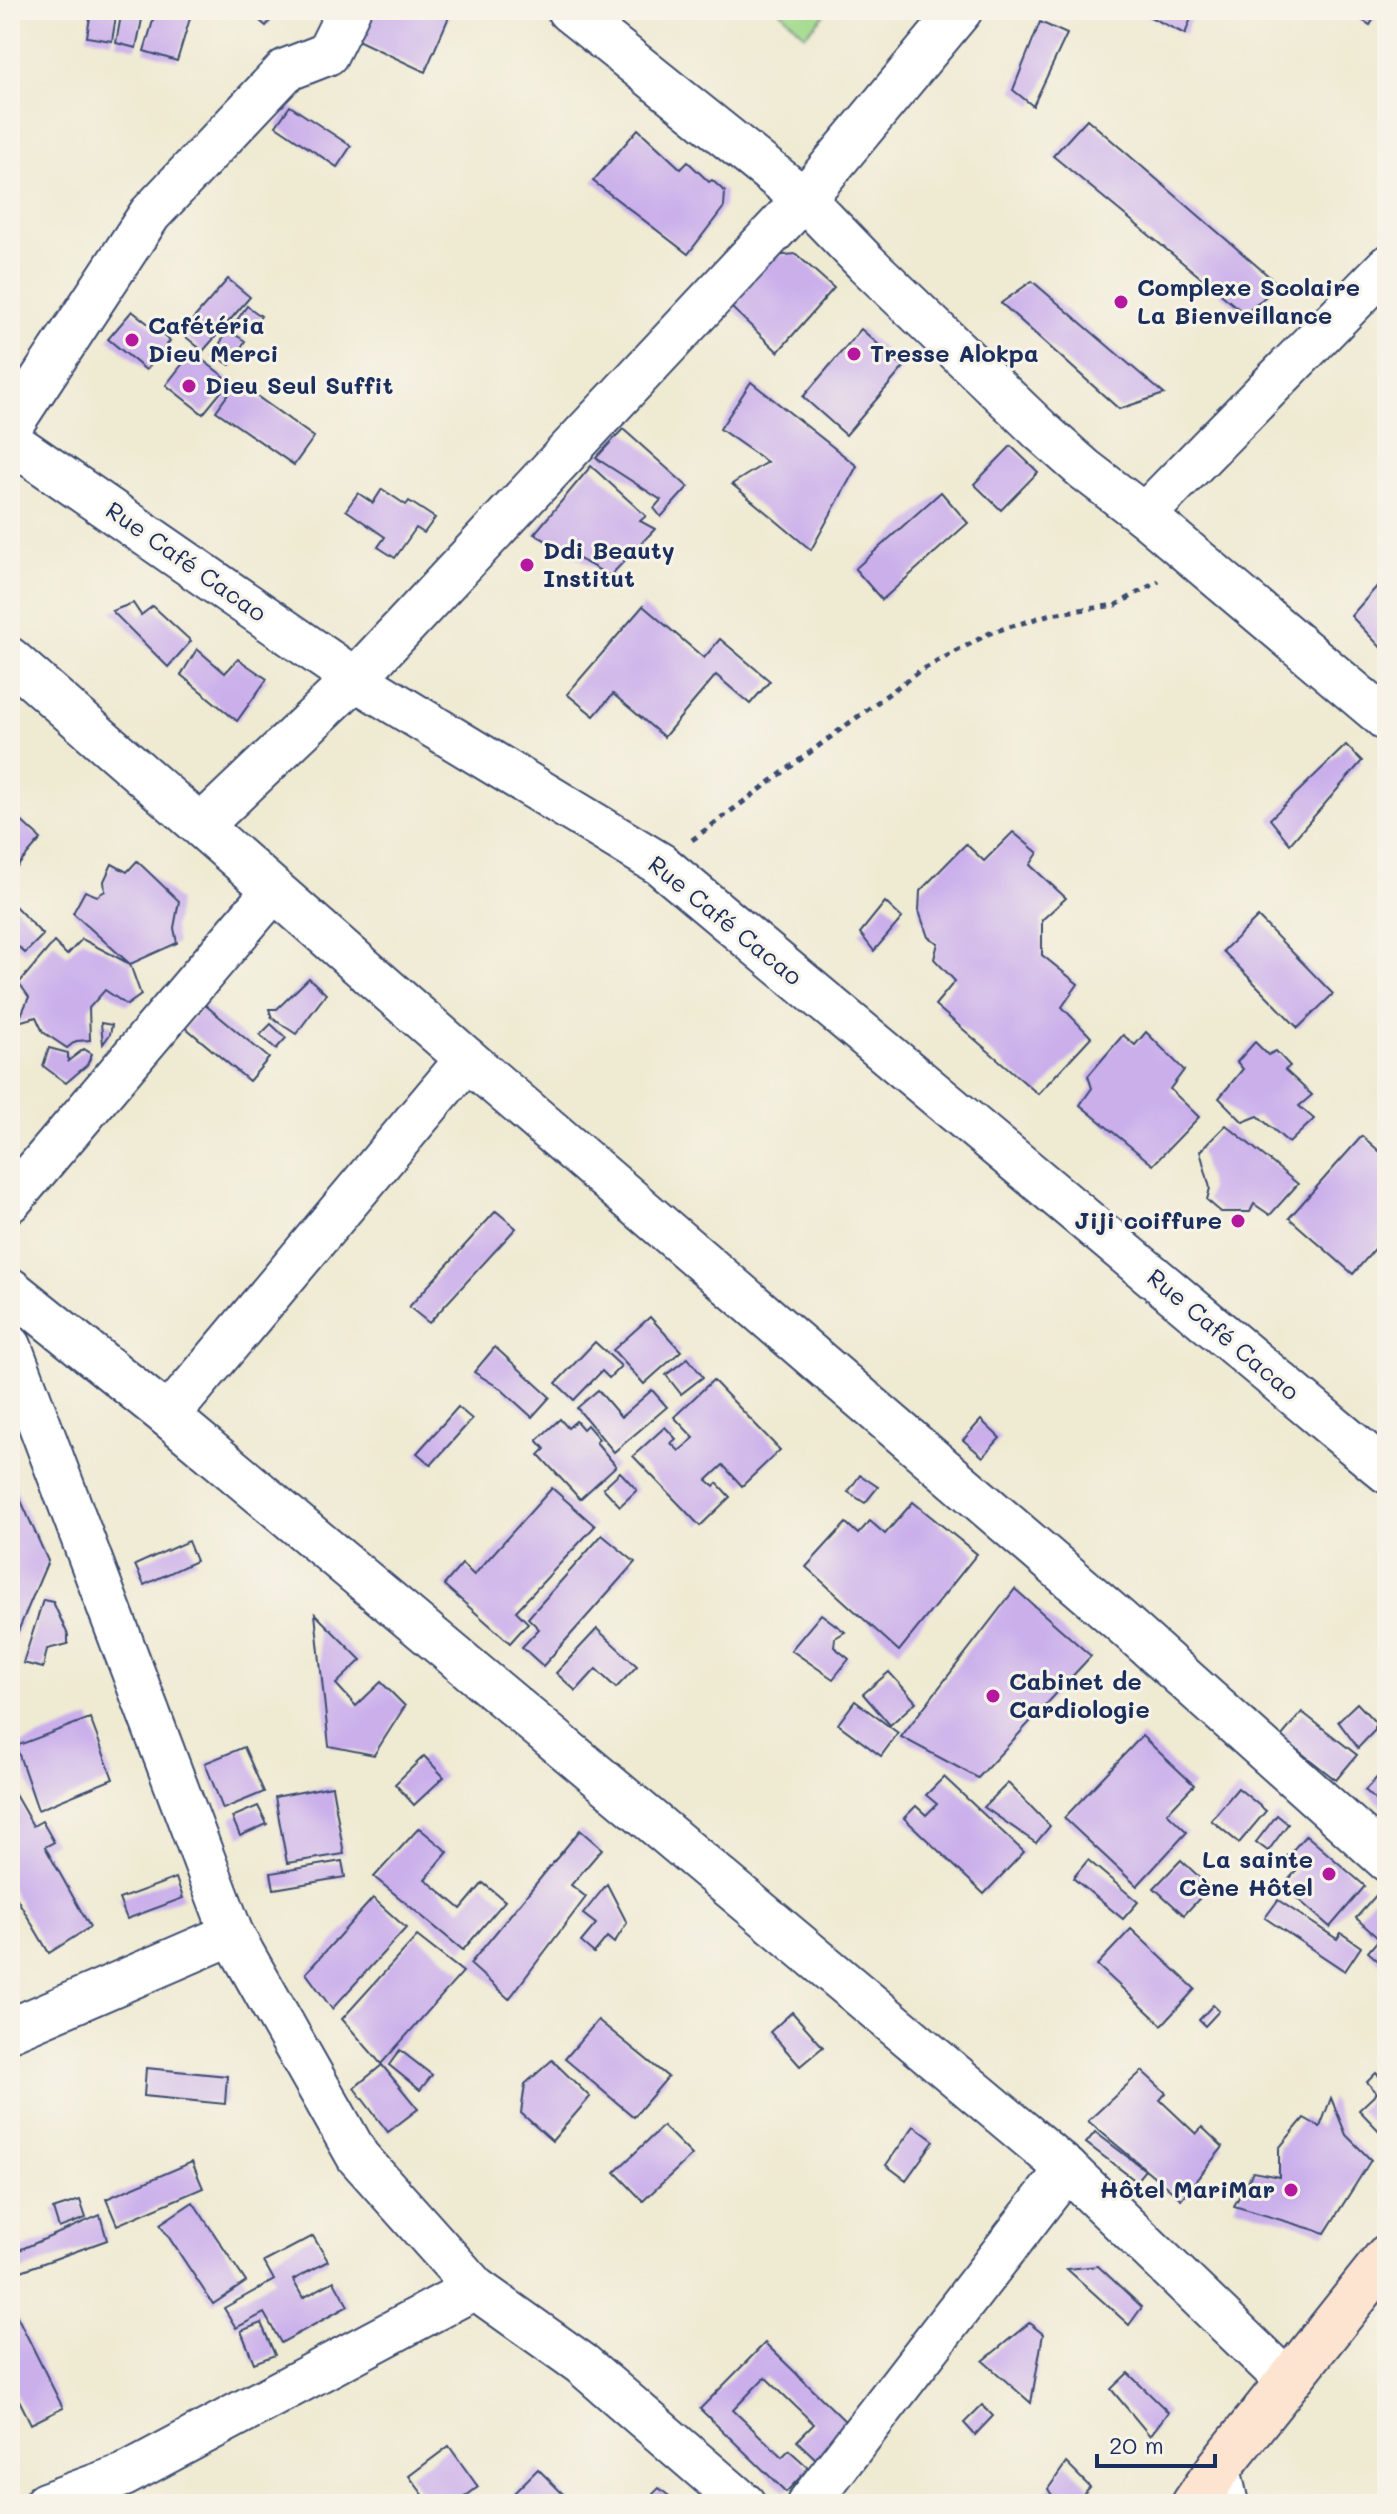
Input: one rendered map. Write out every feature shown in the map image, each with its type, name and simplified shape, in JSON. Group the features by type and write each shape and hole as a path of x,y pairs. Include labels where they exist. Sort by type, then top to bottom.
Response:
{"street":[{"path":"10,427 150,214 286,70 327,54 349,10"},
{"path":"568,10 804,199 1040,430 1387,720"},
{"path":"202,825 355,679 804,199 961,10"},
{"path":"1144,515 1387,267"},
{"name":"Rue Café Cacao","path":"10,441 355,679 660,864 1387,1472"},
{"path":"10,659 202,825 273,891 1119,1620 1387,1860"},
{"path":"10,1201 273,891"},
{"path":"168,1416 467,1059"},
{"path":"10,1289 168,1416 1067,2169 1287,2381"},
{"path":"10,1346 232,1934 358,2157 475,2288 582,2364 744,2504"},
{"path":"10,2030 232,1934"},
{"path":"808,2504 1067,2169"},
{"path":"1194,2504 1223,2486 1287,2381 1387,2257"},
{"path":"45,2504 130,2489 475,2288"}],"path":[{"path":"660,864 918,672 990,633 1051,614 1116,605 1152,588 1192,555"}],"green space":[{"path":"779,10 829,10 805,35"}],"building":[{"path":"91,10 117,10 112,41 87,37"},
{"path":"122,10 144,10 136,48 116,43"},
{"path":"144,10 175,10 191,15 177,61 144,51 155,14"},
{"path":"247,10 279,10 266,26"},
{"path":"365,10 452,10 425,72 351,37"},
{"path":"1136,10 1187,10 1193,13 1185,34"},
{"path":"1346,10 1379,10 1370,25"},
{"path":"1040,22 1067,34 1033,106 1013,90"},
{"path":"290,106 351,146 337,167 276,126"},
{"path":"1087,119 1279,285 1245,314 1053,156"},
{"path":"638,129 681,169 688,162 725,192 724,207 688,254 593,181"},
{"path":"796,254 834,288 778,352 731,307 773,256"},
{"path":"228,279 250,297 203,351 181,333"},
{"path":"1032,281 1164,394 1119,409 1001,303"},
{"path":"247,306 261,316 249,332 235,323"},
{"path":"132,311 170,341 146,370 108,339"},
{"path":"861,329 904,367 846,435 803,397"},
{"path":"228,330 245,341 230,365 213,355"},
{"path":"192,352 230,381 203,414 166,385"},
{"path":"237,382 314,437 294,465 216,411"},
{"path":"751,382 857,466 811,550 732,484 767,462 720,429"},
{"path":"623,429 688,487 661,517 654,508 661,500 596,458"},
{"path":"1011,446 1038,472 1001,510 974,484"},
{"path":"591,466 646,516 640,521 655,529 610,576 534,534"},
{"path":"382,489 406,505 409,501 435,518 424,533 416,528 395,558 378,547 385,537 346,510 358,493 373,503"},
{"path":"941,492 968,523 882,600 855,569"},
{"path":"1387,575 1387,654 1351,616"},
{"path":"133,603 141,615 153,606 191,641 168,667 112,611"},
{"path":"643,606 704,658 720,639 770,681 750,704 716,675 664,737 613,694 594,716 567,694"},
{"path":"197,649 225,673 238,659 267,679 237,721 181,675"},
{"path":"1346,745 1362,761 1290,844 1270,819"},
{"path":"18,818 41,839 10,875 10,828"},
{"path":"1013,832 1038,853 1030,865 1066,898 1042,920 1042,955 1078,984 1062,1007 1091,1037 1038,1094 935,1005 955,981 934,959 938,943 928,937 919,911 920,891 966,844 984,861"},
{"path":"137,861 179,901 174,928 177,943 130,964 73,913 85,891 97,896 105,891 104,881 112,864 127,872"},
{"path":"885,902 902,918 874,951 860,933"},
{"path":"13,904 43,935 25,953 10,939 10,907"},
{"path":"1258,917 1333,994 1298,1028 1223,951"},
{"path":"82,939 130,964 141,995 127,1005 105,990 89,1008 90,1040 76,1041 67,1048 43,1032 36,1017 18,1022 29,997 19,983 54,942 67,955"},
{"path":"309,978 326,994 296,1034 272,1018 269,1009 277,1009"},
{"path":"204,1004 269,1058 249,1081 185,1027"},
{"path":"101,1023 112,1025 103,1044"},
{"path":"271,1024 286,1038 276,1049 260,1035"},
{"path":"1146,1032 1184,1070 1170,1089 1199,1117 1153,1165 1080,1105 1092,1088 1088,1076 1123,1035 1135,1045"},
{"path":"1255,1042 1268,1055 1276,1051 1290,1066 1285,1070 1312,1095 1299,1106 1314,1119 1289,1143 1258,1116 1243,1122 1219,1098 1243,1069 1237,1062"},
{"path":"49,1048 68,1053 68,1061 84,1049 92,1054 87,1065 66,1083 43,1066"},
{"path":"1226,1125 1298,1184 1270,1215 1254,1204 1250,1212 1221,1212 1207,1200 1210,1188 1200,1151"},
{"path":"1362,1136 1387,1158 1387,1235 1353,1274 1289,1218"},
{"path":"496,1211 516,1228 429,1323 409,1307"},
{"path":"650,1317 681,1351 644,1384 613,1350"},
{"path":"595,1342 621,1366 609,1378 602,1371 574,1400 556,1383"},
{"path":"495,1347 550,1397 532,1417 501,1389 474,1372"},
{"path":"688,1358 703,1377 681,1394 666,1375"},
{"path":"713,1380 780,1450 742,1486 723,1465 707,1480 714,1486 717,1483 730,1497 700,1526 633,1456 665,1427 676,1439 671,1443 679,1451 694,1438 674,1417"},
{"path":"598,1390 621,1417 652,1390 667,1407 614,1452 577,1408"},
{"path":"458,1407 472,1419 431,1465 417,1453"},
{"path":"560,1419 568,1428 576,1421 583,1429 587,1425 599,1439 596,1442 616,1466 580,1499 539,1455 545,1449 537,1440"},
{"path":"981,1420 1000,1438 983,1457 963,1440"},
{"path":"620,1472 637,1490 620,1506 603,1488"},
{"path":"860,1475 878,1487 865,1503 848,1492"},
{"path":"10,1476 48,1561 10,1650"},
{"path":"552,1488 595,1526 516,1611 528,1623 510,1643 444,1585 462,1564 474,1575"},
{"path":"913,1502 977,1554 899,1651 806,1567 846,1523 858,1534 870,1521 885,1534"},
{"path":"602,1535 635,1562 543,1666 522,1647 539,1629 528,1618"},
{"path":"188,1541 196,1561 144,1585 135,1565"},
{"name":"Cabinet de Cardiologie","path":"1015,1589 1091,1656 978,1778 901,1737"},
{"path":"43,1600 53,1602 68,1635 68,1644 47,1649 43,1668 23,1663"},
{"path":"315,1614 361,1660 336,1684 356,1706 381,1682 405,1706 374,1755 329,1746"},
{"path":"821,1614 845,1632 835,1638 834,1647 849,1659 833,1679 791,1650"},
{"path":"597,1629 637,1666 616,1688 596,1669 576,1691 556,1673"},
{"path":"889,1672 916,1702 890,1725 863,1694"},
{"path":"855,1701 898,1733 881,1756 838,1724"},
{"path":"1357,1703 1375,1722 1375,1730 1358,1748 1338,1721"},
{"path":"1302,1712 1357,1755 1336,1780 1281,1737"},
{"path":"90,1718 113,1779 38,1810 16,1746"},
{"path":"1142,1736 1194,1785 1167,1813 1187,1832 1137,1886 1064,1818"},
{"path":"244,1747 264,1792 223,1809 205,1763"},
{"path":"424,1756 444,1777 414,1805 395,1784"},
{"path":"1387,1767 1387,1811 1365,1790"},
{"path":"944,1777 1024,1852 984,1894 904,1818 916,1806 926,1815 937,1804 926,1795"},
{"path":"1008,1783 1050,1826 1036,1843 984,1807"},
{"path":"10,1786 33,1826 42,1821 54,1842 45,1847 90,1927 49,1953 10,1887"},
{"path":"332,1786 344,1854 287,1863 275,1797"},
{"path":"1238,1788 1266,1811 1239,1843 1211,1820"},
{"path":"258,1806 267,1824 240,1836 232,1817"},
{"path":"1277,1815 1288,1824 1268,1851 1256,1842"},
{"path":"419,1828 448,1852 425,1879 461,1909 483,1883 505,1901 463,1950 374,1877"},
{"path":"580,1830 602,1849 571,1885 586,1897 509,1999 470,1964"},
{"path":"1306,1835 1365,1886 1330,1927 1283,1886 1297,1870 1284,1860"},
{"path":"1088,1860 1138,1902 1123,1919 1073,1878"},
{"path":"1181,1860 1210,1887 1184,1915 1154,1888"},
{"path":"342,1861 345,1877 274,1889 271,1873"},
{"path":"176,1878 183,1898 127,1919 119,1899"},
{"path":"607,1884 627,1923 614,1943 607,1937 594,1953 581,1942 596,1924 583,1914"},
{"path":"1379,1892 1387,1900 1387,1963 1384,1966 1368,1952 1379,1939 1356,1918"},
{"path":"373,1898 406,1928 332,2009 306,1973"},
{"path":"1278,1900 1337,1939 1341,1933 1361,1947 1345,1971 1265,1918"},
{"path":"1131,1929 1195,1989 1162,2025 1097,1965"},
{"path":"417,1936 463,1972 381,2064 342,2019"},
{"path":"1213,2005 1219,2011 1205,2026 1199,2020"},
{"path":"792,2012 823,2047 800,2066 770,2032"},
{"path":"598,2020 668,2077 634,2117 565,2059"},
{"path":"400,2050 432,2075 420,2090 389,2065"},
{"path":"552,2060 590,2097 552,2141 521,2113 525,2084"},
{"path":"382,2065 418,2109 388,2132 354,2088"},
{"path":"146,2068 227,2076 225,2104 144,2096"},
{"path":"1142,2071 1166,2093 1160,2100 1196,2134 1202,2127 1223,2147 1181,2199 1088,2121"},
{"path":"1376,2073 1387,2084 1387,2139 1359,2110 1377,2093 1367,2082"},
{"path":"1331,2098 1346,2135 1371,2160 1325,2233 1234,2206 1253,2172 1279,2177 1279,2148 1304,2118 1320,2127"},
{"path":"663,2126 692,2155 643,2201 615,2172"},
{"path":"914,2126 934,2141 906,2180 886,2165"},
{"path":"1095,2132 1145,2170 1136,2181 1086,2143"},
{"path":"192,2162 203,2188 117,2225 106,2199"},
{"path":"80,2200 86,2218 59,2228 53,2209"},
{"path":"193,2202 246,2282 213,2304 160,2224"},
{"path":"100,2215 107,2240 10,2275 10,2254"},
{"path":"313,2236 328,2261 293,2280 303,2298 334,2281 348,2306 281,2343 264,2313 236,2328 224,2308 274,2280 264,2262"},
{"path":"1098,2266 1142,2307 1129,2325 1067,2269"},
{"path":"10,2302 63,2408 31,2424 10,2382"},
{"path":"261,2323 275,2355 254,2363 241,2331"},
{"path":"1029,2323 1043,2334 1031,2403 983,2361"},
{"path":"765,2343 850,2426 817,2460 797,2441 814,2424 765,2377 733,2410 782,2457 789,2450 809,2468 786,2492 700,2409"},
{"path":"1128,2373 1168,2412 1150,2436 1111,2389"},
{"path":"982,2405 993,2416 975,2435 964,2423"},
{"path":"449,2446 478,2487 455,2504 430,2504 409,2476"},
{"path":"1066,2463 1090,2487 1074,2504 1053,2504 1056,2501 1048,2489"},
{"path":"538,2469 574,2504 526,2504 514,2493"},
{"path":"659,2488 679,2504 643,2504"}],"place":[{"name":"Complexe Scolaire La Bienveillance","path":"1121,302"},
{"name":"Cafétéria Dieu Merci","path":"132,340"},
{"name":"Tresse Alokpa","path":"854,354"},
{"name":"Dieu Seul Suffit","path":"189,386"},
{"name":"Ddi Beauty Institut","path":"527,565"},
{"name":"Jiji coiffure","path":"1238,1221"},
{"name":"Cabinet de Cardiologie","path":"993,1696"},
{"name":"La sainte Cène Hôtel","path":"1329,1874"},
{"name":"Hôtel MariMar","path":"1291,2190"}]}
